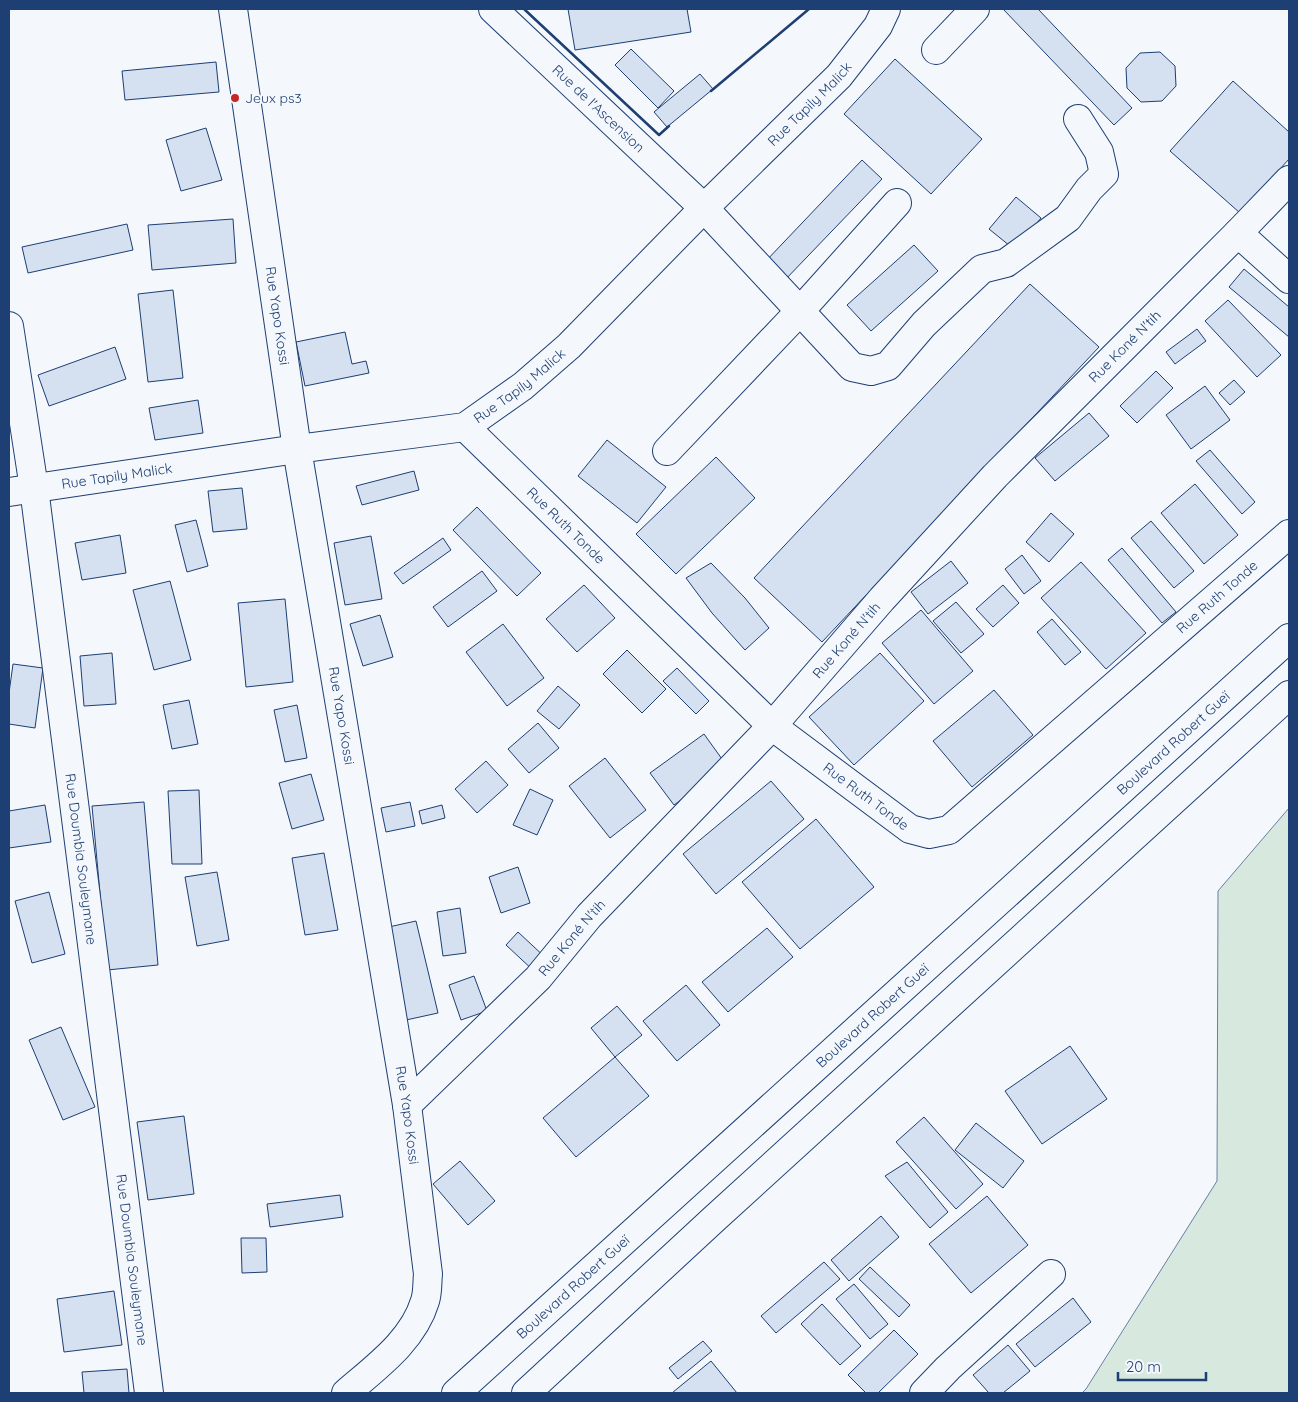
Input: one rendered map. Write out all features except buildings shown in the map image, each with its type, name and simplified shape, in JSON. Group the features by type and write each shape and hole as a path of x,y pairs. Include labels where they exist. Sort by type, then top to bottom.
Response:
{"street":[{"name":"Rue Yapo Kossi","path":"234,9 297,449 407,1105 428,1274 426,1299 416,1324 396,1349 346,1393"},
{"name":"Rue de l'Ascension","path":"493,9 704,208 852,367 871,371 888,366 924,324 982,269 1006,263 1068,218 1089,189 1104,174 1099,152 1078,119"},
{"name":"Rue Tapily Malick","path":"21,490 297,449 465,427 523,386 569,346 704,208 839,76 878,26 886,9"},
{"path":"936,50 975,9"},
{"name":"Rue Koné N'tih","path":"407,1105 538,978 589,916 772,726 882,599 995,476 1238,234 1289,180"},
{"path":"667,451 800,311 898,203"},
{"path":"1238,234 1289,278"},
{"name":"Rue Doumbia Souleymane","path":"9,326 21,490 149,1393"},
{"name":"Rue Ruth Tonde","path":"465,427 772,726 910,828 929,834 949,830 1289,534"},
{"name":"Boulevard Robert Gueï","path":"456,1393 1289,638"},
{"path":"526,1393 706,1226 1289,695"},
{"path":"924,1393 948,1368 1051,1274"}],"shaded area":[{"path":"1289,808 1289,1393 1082,1393 1217,1181 1218,891"}],"wall":[{"path":"524,9 659,135 669,126"},
{"path":"711,91 809,9"}],"place":[{"name":"Jeux ps3","path":"235,98"}]}
